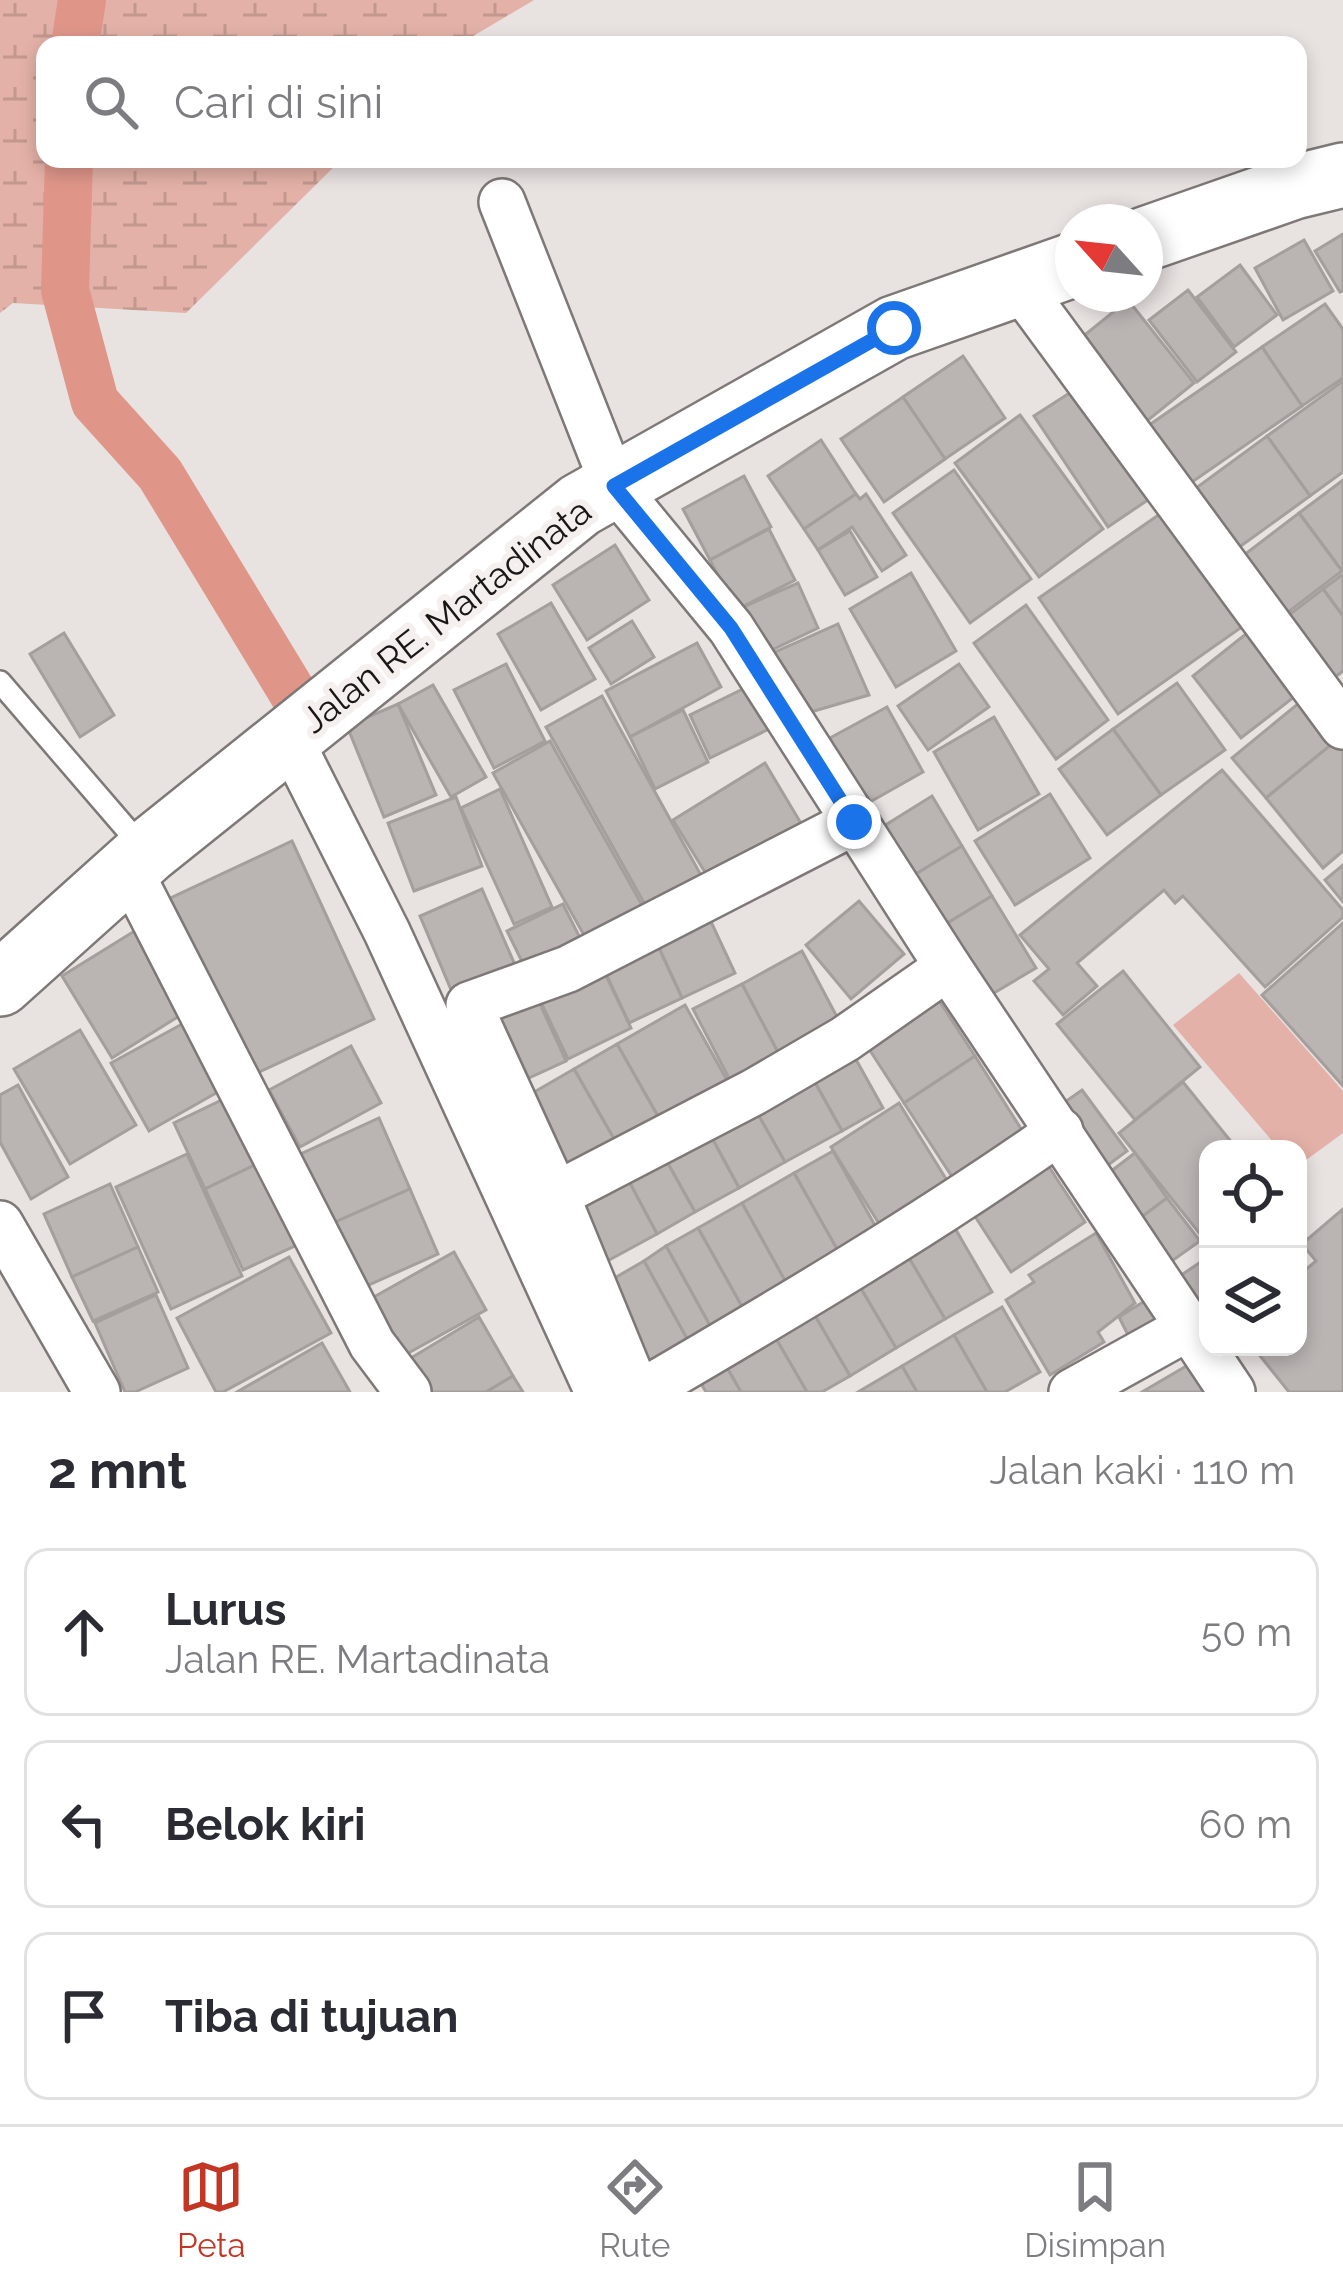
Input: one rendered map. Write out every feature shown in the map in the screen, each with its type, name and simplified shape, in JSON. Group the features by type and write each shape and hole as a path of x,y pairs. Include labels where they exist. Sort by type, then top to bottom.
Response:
{"main road":[{"path":"1163,233 1343,175"},
{"name":"Jalan RE. Martadinata","path":"0,983 137,860 580,505 894,328 1046,274"}],"street":[{"path":"502,202 614,486 731,628 948,968 1232,1392"},
{"path":"1046,274 1343,726"},
{"path":"289,738 387,932 598,1392"},
{"path":"854,822 568,969 469,1005 640,1392 917,1228 1060,1131"},
{"path":"137,860 372,1344 408,1392"},
{"path":"556,1195 808,1060 948,968"},
{"path":"0,1224 97,1392"},
{"path":"1072,1392 1189,1327"}],"lane":[{"path":"0,682 137,860"}],"green space":[{"path":"0,0 534,0 473,36 36,36 36,168 333,168 186,313 13,303 0,313"},
{"path":"1239,973 1343,1091 1343,1133 1307,1159 1307,1140 1271,1140 1173,1025"}],"building":[{"path":"1343,234 1343,291 1340,292 1315,251"},
{"path":"1304,240 1333,291 1283,320 1255,268"},
{"path":"1240,265 1277,315 1234,347 1197,297"},
{"path":"1188,290 1236,352 1197,382 1149,320"},
{"path":"1325,304 1343,329 1343,378 1302,406 1262,347"},
{"path":"1113,312 1138,312 1194,383 1142,425 1076,342"},
{"path":"1262,347 1302,406 1182,489 1142,430"},
{"path":"963,356 1005,418 945,459 903,397"},
{"path":"1343,381 1343,472 1310,496 1267,436"},
{"path":"1085,383 1158,493 1108,527 1034,416"},
{"path":"903,397 945,459 884,502 841,439"},
{"path":"1020,415 1103,529 1039,577 955,463"},
{"path":"1267,436 1310,496 1234,551 1192,491"},
{"path":"821,440 856,494 804,529 768,476"},
{"path":"954,470 1031,579 970,623 893,513"},
{"path":"744,476 771,527 710,560 683,509"},
{"path":"1343,480 1343,571 1342,571 1299,513"},
{"path":"856,494 860,499 866,494 906,555 882,571 852,527 818,550 804,529"},
{"path":"1170,507 1249,622 1118,714 1039,598"},
{"path":"1299,513 1342,571 1287,613 1244,555"},
{"path":"769,529 795,580 736,610 710,560"},
{"path":"850,531 877,577 845,595 818,550"},
{"path":"615,545 649,600 587,640 553,585"},
{"path":"911,573 956,651 896,687 850,609"},
{"path":"1343,574 1343,616 1323,589"},
{"path":"798,583 818,628 757,657 736,610"},
{"path":"1323,589 1343,616 1343,671 1327,683 1281,621"},
{"path":"551,603 595,679 541,710 498,634"},
{"path":"1026,605 1108,720 1056,759 974,643"},
{"path":"632,621 654,657 611,684 589,648"},
{"path":"838,624 869,695 804,714 764,657"},
{"path":"64,633 114,715 80,737 30,654"},
{"path":"1246,634 1294,697 1241,738 1193,676"},
{"path":"697,643 721,687 630,737 606,691"},
{"path":"506,664 545,741 494,768 454,690"},
{"path":"959,664 989,707 928,750 898,706"},
{"path":"1177,683 1225,750 1161,795 1113,729"},
{"path":"433,685 486,777 451,797 398,704"},
{"path":"749,686 769,729 710,758 690,715"},
{"path":"602,696 703,879 648,910 546,727"},
{"path":"1305,698 1338,739 1266,798 1232,758"},
{"path":"398,704 436,795 384,817 347,726"},
{"path":"887,707 923,772 854,811 817,745"},
{"path":"683,710 708,762 655,789 630,737"},
{"path":"994,717 1039,794 978,830 934,752"},
{"path":"1113,729 1161,795 1107,835 1059,769"},
{"path":"1338,739 1343,745 1343,851 1323,868 1266,798"},
{"path":"550,741 642,905 585,937 493,773"},
{"path":"765,763 802,825 711,882 673,820"},
{"path":"1222,770 1343,910 1343,917 1265,987 1183,896 1175,903 1164,890 1077,963 1097,986 1063,1015 1034,981 1049,969 1020,935"},
{"path":"500,789 552,907 514,924 461,808"},
{"path":"1050,794 1090,858 1015,905 975,841"},
{"path":"932,796 962,846 901,883 871,834"},
{"path":"456,797 482,866 414,891 388,823"},
{"path":"292,841 374,1019 244,1079 162,902"},
{"path":"962,846 992,896 931,933 901,883"},
{"path":"1343,865 1343,902 1325,880"},
{"path":"482,889 515,965 452,992 420,916"},
{"path":"992,896 1036,968 977,1003 931,933"},
{"path":"859,901 904,954 851,999 806,945"},
{"path":"563,904 587,952 531,980 507,931"},
{"path":"706,911 735,973 682,998 653,935"},
{"path":"1343,923 1343,1086 1262,995"},
{"path":"141,927 192,1008 112,1058 62,976"},
{"path":"653,935 682,998 629,1023 600,961"},
{"path":"802,951 844,1030 783,1062 742,984"},
{"path":"600,963 631,1028 568,1059 537,994"},
{"path":"1123,971 1200,1067 1135,1120 1057,1024"},
{"path":"742,984 783,1062 734,1088 693,1009"},
{"path":"929,985 975,1056 904,1103 858,1032"},
{"path":"535,993 566,1061 509,1087 478,1019"},
{"path":"685,1005 732,1089 664,1127 617,1044"},
{"path":"195,1017 232,1084 149,1131 111,1063"},
{"path":"80,1030 136,1125 70,1164 14,1069"},
{"path":"617,1044 664,1127 622,1153 574,1069"},
{"path":"351,1046 381,1103 300,1147 269,1090"},
{"path":"849,1047 883,1108 842,1131 808,1070"},
{"path":"975,1056 1030,1143 960,1189 904,1103"},
{"path":"574,1069 622,1153 565,1185 517,1102"},
{"path":"808,1070 842,1131 785,1162 751,1102"},
{"path":"1183,1082 1230,1140 1199,1140 1199,1233 1119,1133"},
{"path":"18,1085 68,1177 31,1199 0,1142 0,1095"},
{"path":"1082,1090 1127,1151 1093,1176 1051,1112"},
{"path":"228,1097 259,1163 205,1189 174,1123"},
{"path":"751,1102 785,1162 739,1188 706,1127"},
{"path":"899,1103 956,1195 888,1238 831,1147"},
{"path":"379,1118 410,1189 324,1227 294,1157"},
{"path":"706,1127 739,1188 695,1212 661,1151"},
{"path":"1038,1150 1085,1222 1011,1272 965,1201"},
{"path":"661,1151 695,1212 657,1234 624,1172"},
{"path":"833,1151 881,1236 842,1258 794,1173"},
{"path":"1135,1153 1167,1198 1131,1225 1098,1181"},
{"path":"187,1154 242,1276 171,1309 116,1187"},
{"path":"259,1163 297,1245 243,1270 205,1189"},
{"path":"624,1172 657,1234 600,1265 567,1204"},
{"path":"794,1173 842,1258 789,1288 742,1203"},
{"path":"110,1184 138,1247 72,1277 44,1214"},
{"path":"410,1189 438,1254 353,1292 324,1227"},
{"path":"1167,1198 1199,1242 1162,1268 1131,1225"},
{"path":"742,1203 789,1288 745,1312 698,1228"},
{"path":"1343,1209 1343,1392 1289,1392 1260,1356 1307,1356 1307,1268 1316,1261 1307,1250 1307,1240"},
{"path":"949,1218 992,1292 945,1319 902,1246"},
{"path":"698,1228 745,1312 713,1331 666,1246"},
{"path":"1096,1233 1135,1303 1098,1332 1104,1342 1050,1375 1006,1300 1034,1282 1029,1275"},
{"path":"666,1246 713,1331 691,1346 644,1261"},
{"path":"902,1246 945,1319 896,1348 853,1275"},
{"path":"138,1247 158,1292 93,1321 72,1277"},
{"path":"454,1252 486,1310 403,1356 372,1298"},
{"path":"289,1257 331,1333 216,1392 177,1318"},
{"path":"644,1261 691,1346 646,1372 599,1287"},
{"path":"1199,1263 1199,1311 1174,1280"},
{"path":"853,1275 896,1348 850,1376 807,1302"},
{"path":"1159,1292 1179,1329 1137,1353 1119,1317"},
{"path":"156,1295 188,1368 125,1392 95,1323"},
{"path":"807,1302 850,1376 822,1392 807,1392 768,1325"},
{"path":"1002,1307 1040,1372 1005,1392 987,1392 954,1335"},
{"path":"479,1317 513,1376 486,1392 424,1392 406,1361"},
{"path":"768,1325 807,1392 741,1392 719,1354"},
{"path":"954,1335 987,1392 917,1392 902,1366"},
{"path":"322,1343 350,1392 237,1392"},
{"path":"719,1354 741,1392 706,1392 695,1373"},
{"path":"1188,1365 1204,1392 1142,1392"},
{"path":"902,1366 917,1392 858,1392"},
{"path":"513,1376 523,1392 486,1392"}],"waterway":[{"path":"76,36 82,0"},
{"path":"69,168 65,290 95,402 160,474 294,695"}],"route":[{"path":"854,822 731,628 614,486 894,328"}]}
